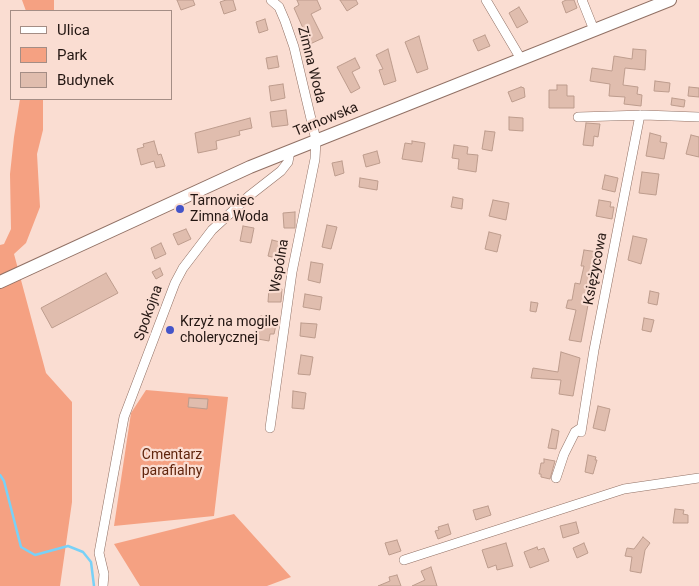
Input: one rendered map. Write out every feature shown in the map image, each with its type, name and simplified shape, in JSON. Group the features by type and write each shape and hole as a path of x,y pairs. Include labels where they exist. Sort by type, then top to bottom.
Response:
{"main road":[{"name":"Tarnowska","path":"0,282 184,196 316,140 670,0"}],"street":[{"name":"Zimna Woda","path":"271,0 279,7 294,47 316,140"},
{"path":"486,0 521,59"},
{"path":"582,0 594,30"},
{"path":"578,118 640,115 699,117"},
{"name":"Księżycowa","path":"556,478 564,454 575,432 581,430 594,350 640,115"},
{"name":"Wspólna","path":"270,428 292,272 315,159 316,140"},
{"name":"Spokojna","path":"103,586 104,574 99,553 124,417 182,268 223,218 281,171 288,162 290,151"},
{"path":"404,560 624,489 699,478"}],"green space":[{"path":"22,0 54,0 54,10 26,10"},
{"path":"20,100 43,100 43,130 37,154 40,207 26,243 14,254 46,373 72,402 72,502 60,586 0,586 0,245 4,244 11,229 10,174"},
{"name":"Cmentarz parafialny","path":"146,390 228,397 214,516 114,526 131,413"},
{"path":"234,514 291,577 267,586 140,586 114,544"}],"building":[{"path":"177,0 193,0 195,5 181,10"},
{"path":"233,0 236,10 224,14 220,2"},
{"path":"297,0 317,0 321,9 311,14 323,38 310,44 294,8 299,5"},
{"path":"340,0 356,0 358,4 347,11"},
{"path":"574,0 577,8 566,13 562,2"},
{"path":"519,7 528,22 517,28 509,13"},
{"path":"265,19 268,30 259,33 256,22"},
{"path":"485,35 490,46 478,51 473,40"},
{"path":"419,36 428,69 417,73 405,42"},
{"path":"388,49 396,81 384,85 379,70 383,69 376,55"},
{"path":"633,49 646,50 645,70 625,68 623,85 638,87 637,94 642,95 641,106 624,104 625,97 609,96 610,84 590,81 592,68 612,71 614,56 632,59"},
{"path":"277,56 279,67 268,69 266,58"},
{"path":"355,58 360,68 352,72 360,88 351,93 337,67"},
{"path":"655,81 670,83 669,92 654,91"},
{"path":"283,84 285,98 271,101 269,86"},
{"path":"557,85 567,85 567,96 574,96 574,108 549,108 549,90 557,90"},
{"path":"521,87 524,88 525,97 512,102 508,92"},
{"path":"689,87 699,88 699,97 688,96"},
{"path":"672,98 685,100 684,107 671,105"},
{"path":"286,110 288,125 272,127 270,112"},
{"path":"509,117 523,118 523,131 509,130"},
{"path":"250,118 252,128 239,131 240,135 216,141 217,149 198,153 195,133"},
{"path":"586,123 600,124 598,137 594,136 593,146 583,145"},
{"path":"485,131 495,132 492,151 482,149"},
{"path":"650,133 661,136 660,142 667,143 664,159 646,156"},
{"path":"691,135 699,137 699,157 686,154"},
{"path":"154,141 158,155 161,154 165,166 156,168 154,161 141,165 137,149 144,147 143,144"},
{"path":"412,141 425,143 422,162 402,159 405,143 412,144"},
{"path":"454,145 468,147 467,154 478,155 476,172 458,169 459,159 452,158"},
{"path":"377,151 380,163 366,167 363,155"},
{"path":"342,161 344,173 335,176 332,163"},
{"path":"642,172 659,174 656,195 639,193"},
{"path":"605,175 618,178 615,192 602,189"},
{"path":"360,178 378,181 377,190 359,187"},
{"path":"453,197 463,199 462,209 451,207"},
{"path":"493,200 509,203 506,220 489,216"},
{"path":"599,200 611,202 610,207 614,207 612,219 596,216"},
{"path":"295,212 295,228 284,228 283,213"},
{"path":"327,225 337,227 331,249 322,247"},
{"path":"243,226 254,228 251,243 240,241"},
{"path":"186,229 191,239 178,245 173,234"},
{"path":"489,232 501,235 497,252 485,249"},
{"path":"633,236 647,239 641,264 628,260"},
{"path":"272,240 284,243 280,259 268,256"},
{"path":"161,243 166,254 155,259 151,248"},
{"path":"584,250 598,252 581,342 569,340 576,310 566,308 568,300 572,300 575,283 580,284 584,266 581,266"},
{"path":"311,262 323,264 320,283 308,280"},
{"path":"160,268 163,275 156,279 152,272"},
{"path":"106,273 118,293 52,328 41,308"},
{"path":"269,288 282,289 281,302 268,302"},
{"path":"650,291 659,293 657,305 648,303"},
{"path":"305,294 322,297 320,310 303,307"},
{"path":"531,302 538,303 536,312 530,311"},
{"path":"261,316 272,318 271,324 276,325 274,334 270,334 269,341 258,339"},
{"path":"644,318 654,320 651,332 642,330"},
{"path":"301,323 317,324 315,338 300,336"},
{"path":"561,352 580,358 573,396 559,394 561,380 531,378 533,368 558,372"},
{"path":"301,355 313,357 310,375 298,374"},
{"path":"293,391 306,393 304,409 292,408"},
{"path":"189,398 208,399 207,409 188,407"},
{"path":"598,406 610,409 605,431 593,428"},
{"path":"552,429 559,431 556,449 548,448"},
{"path":"588,455 596,457 595,460 597,460 593,474 585,472"},
{"path":"544,459 555,461 550,479 541,477 541,474 539,474 541,463 544,463"},
{"path":"488,506 491,515 476,520 473,510"},
{"path":"675,509 684,510 683,514 688,515 688,523 673,523"},
{"path":"576,522 579,533 563,538 560,526"},
{"path":"448,524 451,534 438,539 435,531 439,530 438,527"},
{"path":"643,537 650,543 645,550 641,573 630,571 632,557 625,556 627,548 634,549"},
{"path":"397,540 401,551 389,555 385,543"},
{"path":"506,543 513,566 497,570 496,565 488,568 482,550"},
{"path":"584,543 588,553 577,558 573,548"},
{"path":"537,547 538,550 544,548 549,561 530,568 524,552"},
{"path":"431,567 437,586 412,586 425,580 421,571"},
{"path":"397,575 401,586 378,586 390,581 389,577"}],"waterway":[{"name":"Zimna Woda","path":"0,475 4,481 21,547 35,555 68,546 83,552 91,562 94,586"}],"place":[{"name":"Tarnowiec Zimna Woda","path":"180,209"},
{"name":"Krzyż na mogile cholerycznej","path":"170,330"}]}
